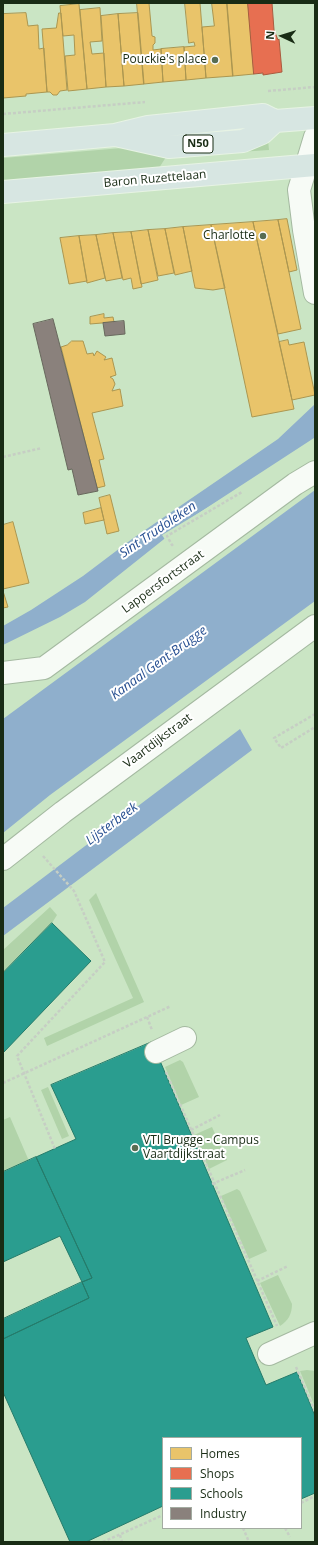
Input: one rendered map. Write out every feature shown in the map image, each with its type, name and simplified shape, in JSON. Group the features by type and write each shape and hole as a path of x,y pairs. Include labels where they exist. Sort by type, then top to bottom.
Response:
{"main road":[{"name":"N50","path":"3,145 115,135 148,127 263,116 275,121 315,118"},
{"name":"Baron Ruzettelaan","path":"3,192 311,166"}],"street":[{"path":"315,137 311,166 299,190 315,293"},
{"name":"Lappersfortstraat","path":"3,673 44,668 295,484 315,472"},
{"name":"Vaartdijkstraat","path":"3,859 62,812 315,626"},
{"path":"158,1051 186,1038"},
{"path":"277,1350 315,1333"}],"path":[{"path":"3,457 42,448"},
{"path":"169,540 167,536 248,488"},
{"path":"315,714 274,738 281,748 315,727"},
{"path":"51,865 74,892 105,962 17,1056 54,1149"},
{"path":"3,1083 171,1006"},
{"path":"146,1017 164,1066 257,1281 277,1350 315,1411"},
{"path":"191,1130 220,1115"},
{"path":"214,1184 245,1170"},
{"path":"257,1281 288,1266"},
{"path":"302,1502 315,1496"},
{"path":"103,1542 162,1515"},
{"path":"243,1529 249,1542"},
{"path":"286,1529 290,1538"},
{"path":"120,1535 122,1542"}],"green space":[{"path":"268,140 269,150 166,157 159,168 3,181 3,158 146,146"},
{"path":"96,893 144,1002 47,1046 44,1038 133,998 89,900"},
{"path":"50,907 57,915 52,923 3,973 3,950"},
{"path":"180,1060 183,1062 199,1097 181,1105 165,1067"},
{"path":"48,1087 69,1136 62,1139 41,1090"},
{"path":"10,1117 29,1161 3,1172 3,1120"},
{"path":"212,1127 227,1160 209,1169 194,1135"},
{"path":"237,1189 240,1191 267,1251 249,1259 221,1196"},
{"path":"278,1275 292,1304 289,1317 280,1326 260,1283"},
{"path":"300,1371 315,1371 315,1407"}],"water":[{"name":"Sint Trudoleken","path":"315,404 314,438 188,520 85,602 60,617 3,645 3,626 31,610 83,576 132,539 278,439"},
{"name":"Kanaal Gent-Brugge","path":"315,490 315,601 50,795 3,833 3,719"},
{"path":"240,729 252,750 3,936 3,908"}],"pier":[{"path":"242,487 189,522 166,541 162,535"}],"building: Homes":[{"path":"137,3 149,3 152,36 155,37 153,50 161,49 163,82 144,84"},
{"path":"185,3 200,3 206,78 186,80 184,47 195,46 194,42 189,43"},
{"path":"212,3 227,3 233,76 206,78 202,27 214,26"},
{"path":"227,3 248,3 254,74 233,76"},
{"path":"79,4 87,89 68,91 65,56 75,55 74,35 63,36 60,6"},
{"path":"100,8 102,41 90,42 92,54 104,53 106,87 87,89 80,10"},
{"path":"26,13 28,26 38,25 39,49 44,48 47,92 3,98 3,14"},
{"path":"59,13 61,13 67,90 60,91 57,95 53,95 50,92 47,92 42,29 56,28"},
{"path":"138,13 144,84 124,86 118,14"},
{"path":"118,14 124,86 106,87 101,16"},
{"path":"184,47 186,80 163,82 161,49"},
{"path":"287,219 297,270 289,272 278,220"},
{"path":"278,220 301,329 278,334 253,222"},
{"path":"253,222 294,409 252,417 211,225"},
{"path":"211,225 225,288 213,290 195,288 183,227"},
{"path":"183,227 192,271 175,275 165,229"},
{"path":"165,229 174,273 158,276 148,230"},
{"path":"148,230 158,280 141,284 131,232"},
{"path":"131,232 142,287 133,289 131,278 123,280 113,233"},
{"path":"113,233 122,278 106,281 96,235"},
{"path":"96,235 105,278 87,283 79,236"},
{"path":"79,236 87,281 69,284 60,238"},
{"path":"104,314 104,318 113,317 114,322 90,324 90,317"},
{"path":"288,340 289,345 304,342 315,395 292,400 279,342"},
{"path":"72,341 83,341 87,354 93,353 94,356 97,351 106,357 104,360 112,358 116,375 110,377 113,379 115,384 112,391 120,389 123,406 92,413 104,459 99,460 105,486 97,488 61,347"},
{"path":"110,495 119,531 107,534 99,498"},
{"path":"101,508 104,520 85,524 83,513"},
{"path":"13,522 29,583 3,589 3,525"},
{"path":"3,591 8,607 3,608"}],"building: Shops":[{"path":"248,3 272,3 274,30 278,40 279,39 282,72 263,75 263,73 254,74"}],"building: Schools":[{"path":"52,923 91,961 3,1053 3,973"},
{"path":"152,1042 273,1327 246,1338 266,1385 297,1372 315,1416 315,1493 302,1499 302,1437 162,1437 162,1506 86,1542 70,1542 3,1392 3,1339 89,1298 82,1282 92,1278 36,1157 76,1139 51,1085"},
{"path":"36,1157 92,1278 82,1282 60,1236 3,1262 3,1172"},
{"path":"82,1282 89,1298 3,1339 3,1319"}],"building: Industry":[{"path":"53,319 98,491 78,495 72,469 68,470 33,324"},
{"path":"124,321 125,334 105,336 103,323"}],"place":[{"name":"Pouckie's place","path":"215,60"},
{"name":"Charlotte","path":"263,236"},
{"name":"VTI Brugge - Campus Vaartdijkstraat","path":"135,1148"}],"water label":[{"name":"Lijsterbeek","path":"112,824"}]}
